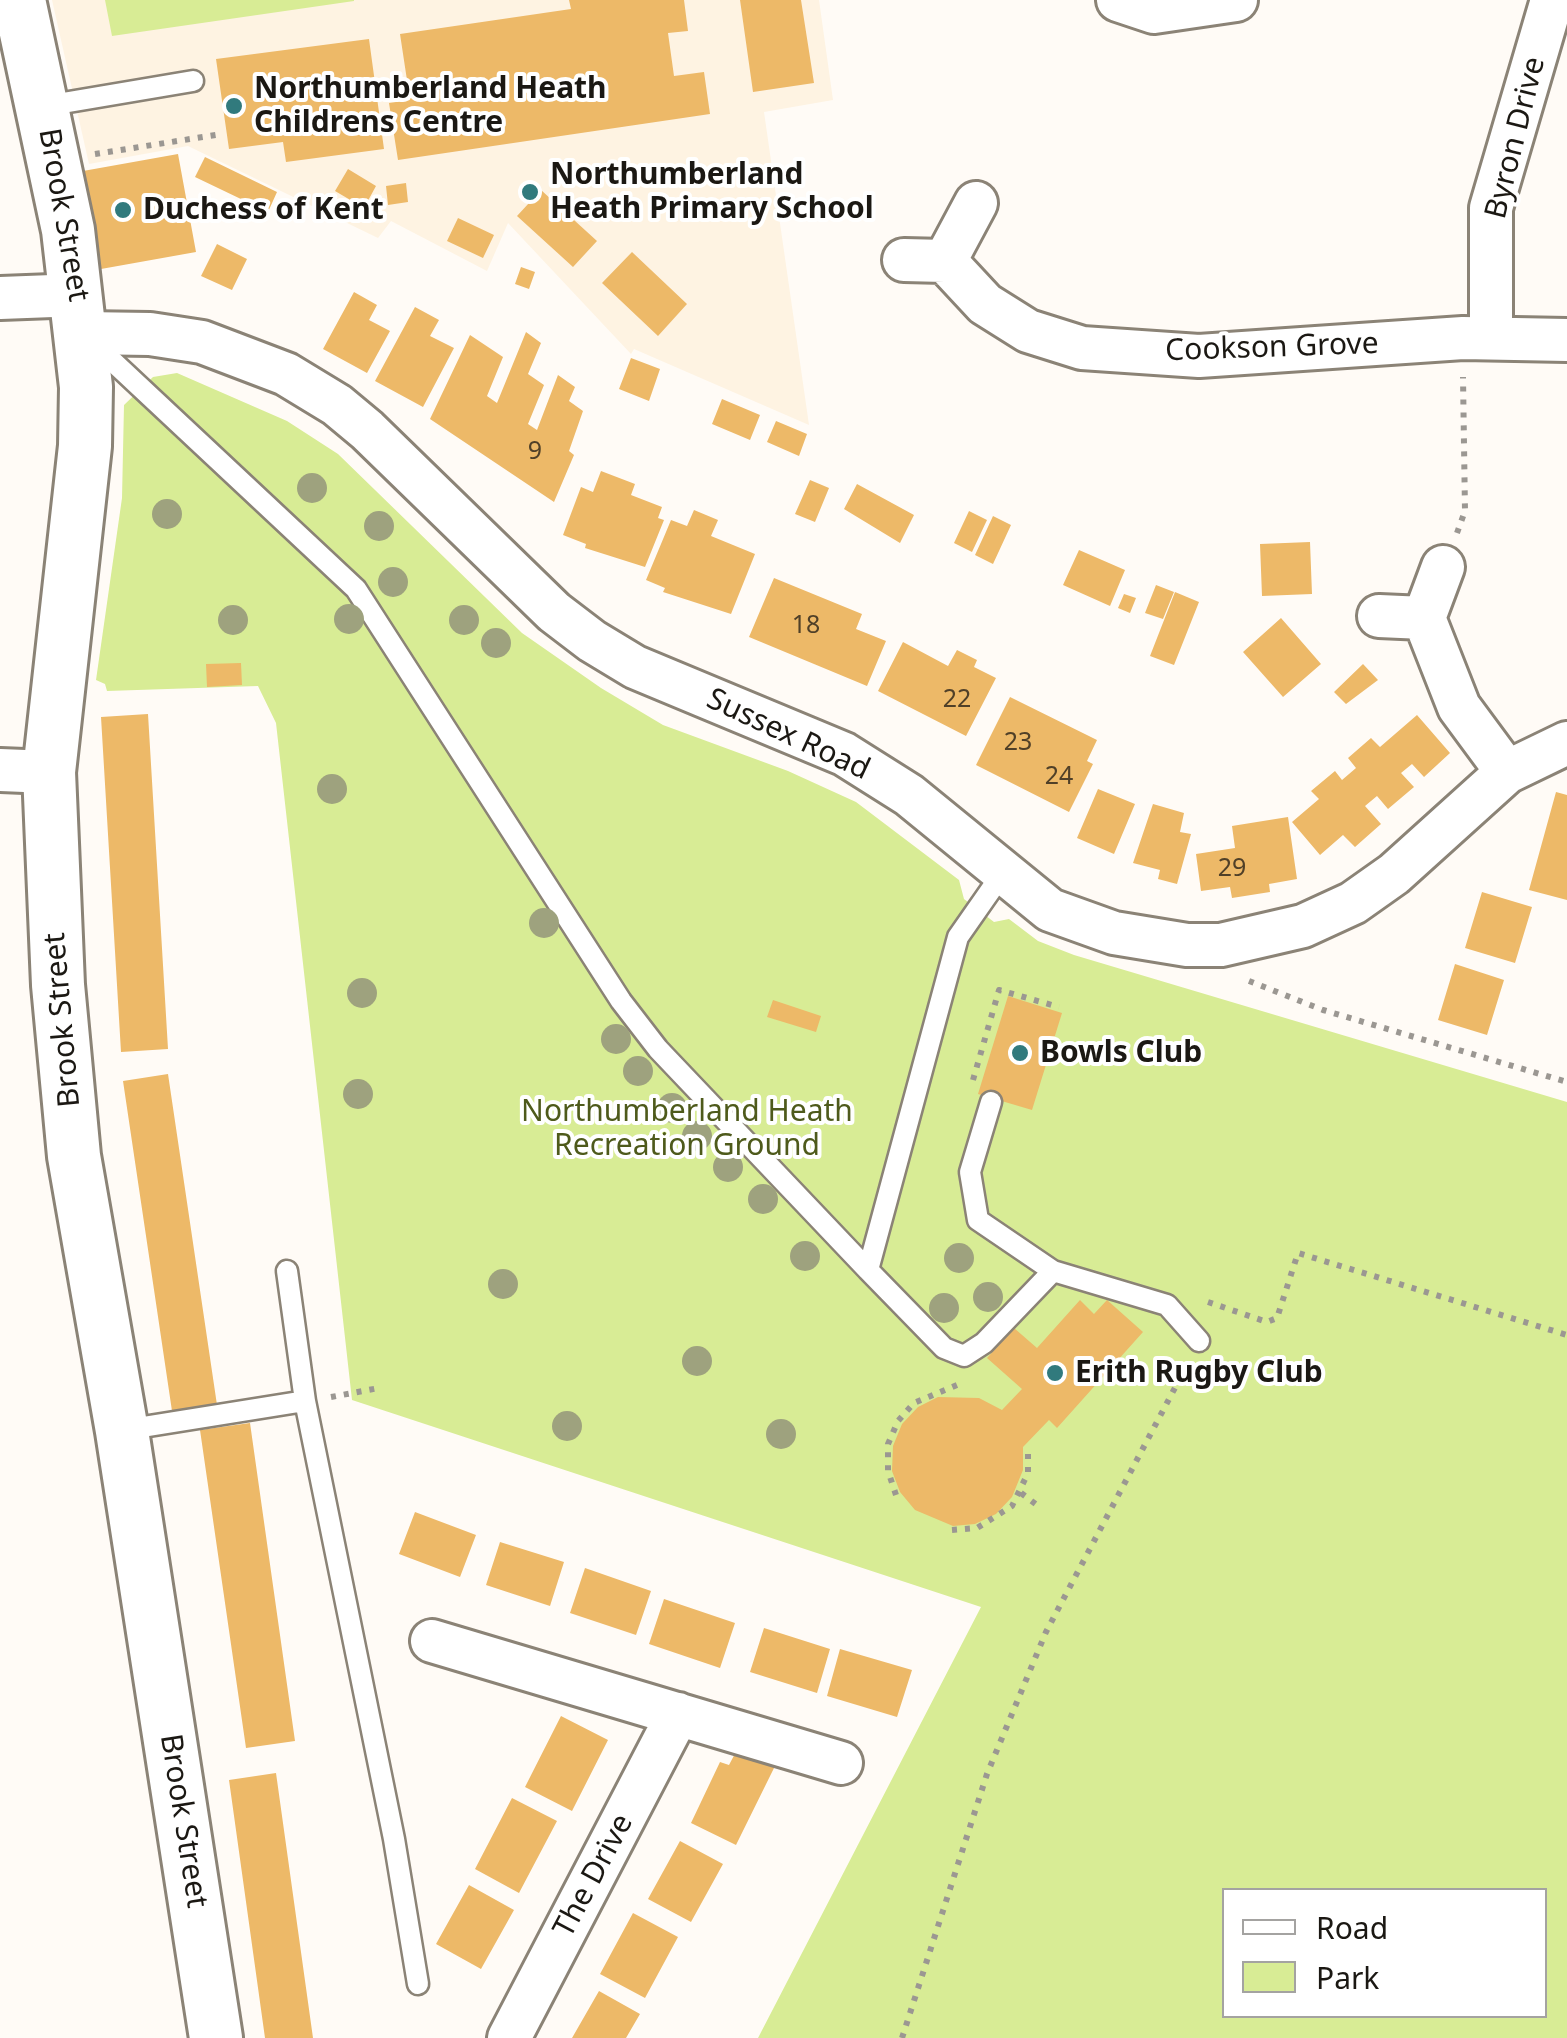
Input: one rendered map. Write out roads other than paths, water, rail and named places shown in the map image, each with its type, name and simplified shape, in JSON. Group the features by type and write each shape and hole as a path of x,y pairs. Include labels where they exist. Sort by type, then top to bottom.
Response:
{"street":[{"name":"Brook Street","path":"19,0 43,106 81,314 85,446 24,771 58,985 74,1156 122,1431 216,2038"},
{"path":"1118,0 1154,12 1223,2"},
{"name":"Byron Drive","path":"1477,338 1491,208 1546,1"},
{"name":"Cookson Grove","path":"976,202 925,261 1014,322 1082,348 1199,356 1477,338 1567,340"},
{"name":"Sussex Road","path":"0,298 81,314 150,334 202,342 286,374 338,405 367,430 554,612 592,641 635,667 844,754 909,795 1050,910 1114,933 1187,945 1254,940 1353,903 1394,874 1506,772 1567,743"},
{"path":"1444,567 1424,618 1459,706 1506,772"},
{"path":"1379,616 1424,618"},
{"path":"432,1641 841,1762"},
{"name":"The Drive","path":"509,2038 678,1714"}],"lane":[{"path":"43,106 193,81"},
{"path":"81,314 356,588 620,1000 658,1049 944,1348 964,1356 984,1343 1053,1271"},
{"path":"868,1270 958,936 1002,874"},
{"path":"991,1102 970,1172 978,1220 1053,1271 1167,1305 1200,1340"},
{"path":"288,1270 305,1402 394,1839 418,1984"},
{"path":"122,1431 305,1402"}],"place":[{"name":"Northumberland Heath Childrens Centre","path":"234,106"},
{"name":"Northumberland Heath Primary School","path":"530,192"},
{"name":"Duchess of Kent","path":"123,210"},
{"name":"Bowls Club","path":"1020,1053"},
{"name":"Erith Rugby Club","path":"1055,1373"}],"park label":[{"name":"Northumberland Heath Recreation Ground","path":"687,1129"}]}
